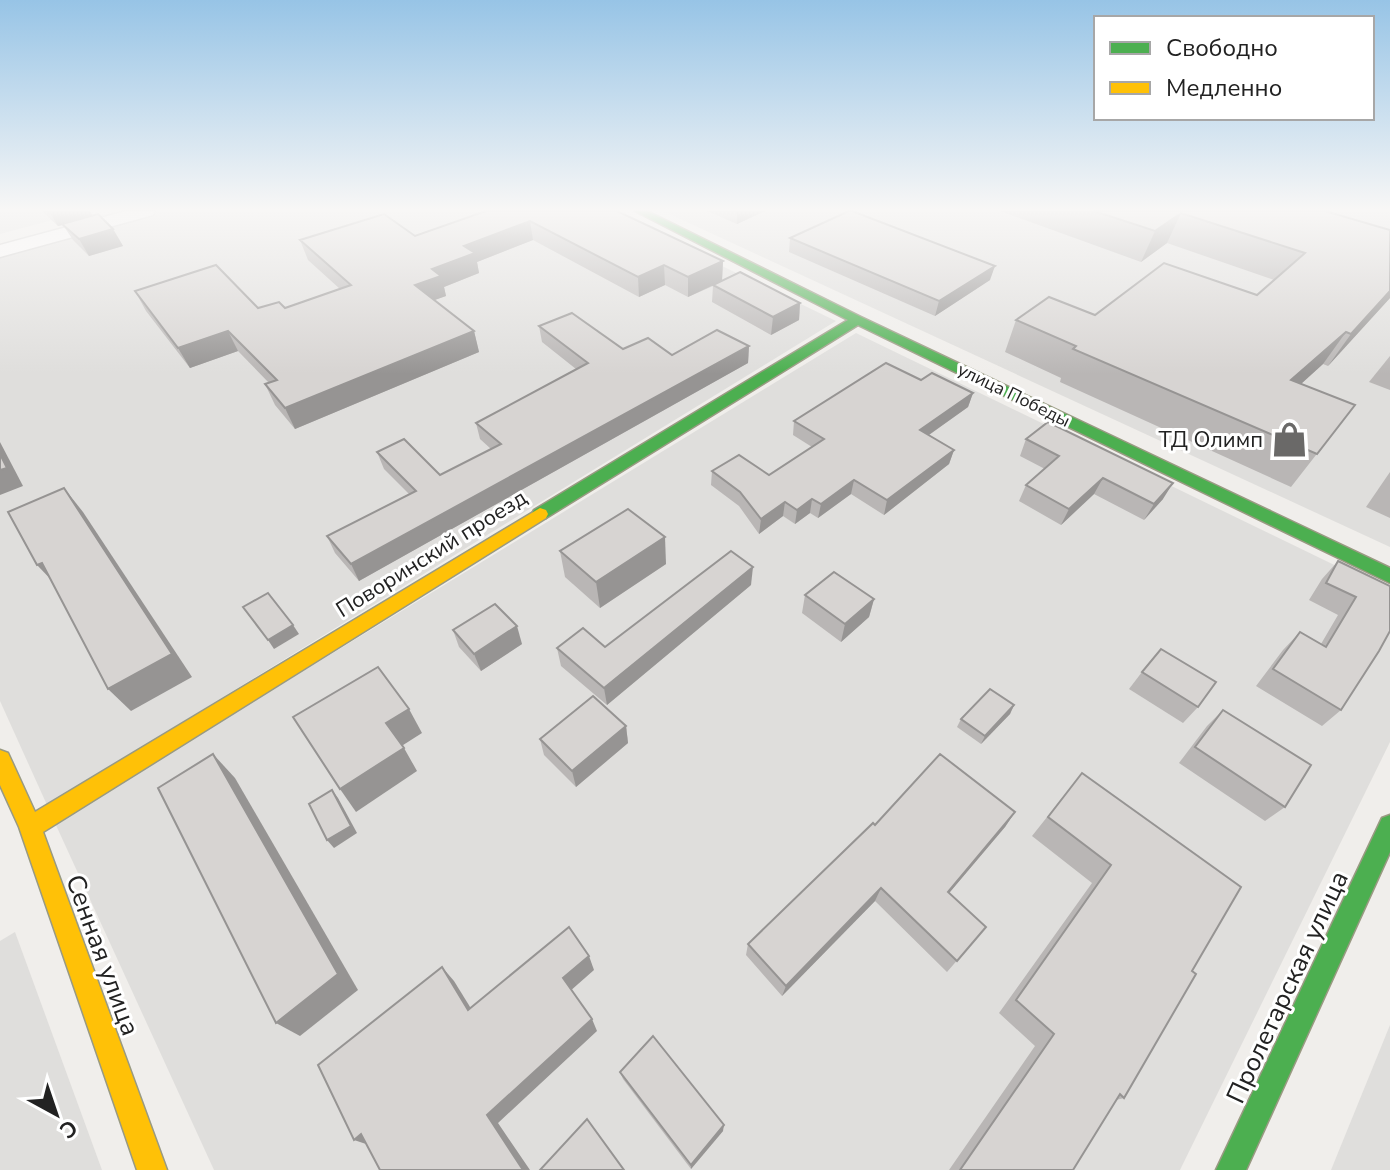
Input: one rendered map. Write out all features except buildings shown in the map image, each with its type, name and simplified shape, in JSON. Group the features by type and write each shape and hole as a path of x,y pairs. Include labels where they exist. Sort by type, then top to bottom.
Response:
{"street":[{"name":"улица Победы","path":"749,266 1390,576"},
{"name":"Поворинский проезд","path":"30,827 857,320"},
{"name":"Сенная улица","path":"0,760 30,827 152,1170"},
{"name":"Пролетарская улица","path":"1231,1170 1390,826"}],"shaded area":[{"path":"0,266 721,266 836,321 47,805 0,701"},
{"path":"781,266 1390,266 1390,547"},
{"path":"856,333 1390,592 1390,742 1180,1170 214,1170 55,823"},
{"path":"15,932 102,1170 0,1170 0,941"},
{"path":"1390,1025 1390,1170 1331,1170"}],"traffic: fast":[{"path":"749,266 1390,576"},
{"path":"540,514 857,320"},
{"path":"1231,1170 1390,826"}],"traffic: slow":[{"path":"30,827 540,514"},
{"path":"0,760 30,827 152,1170"}],"place":[{"name":"ТД Олимп","path":"1289,439"}]}
